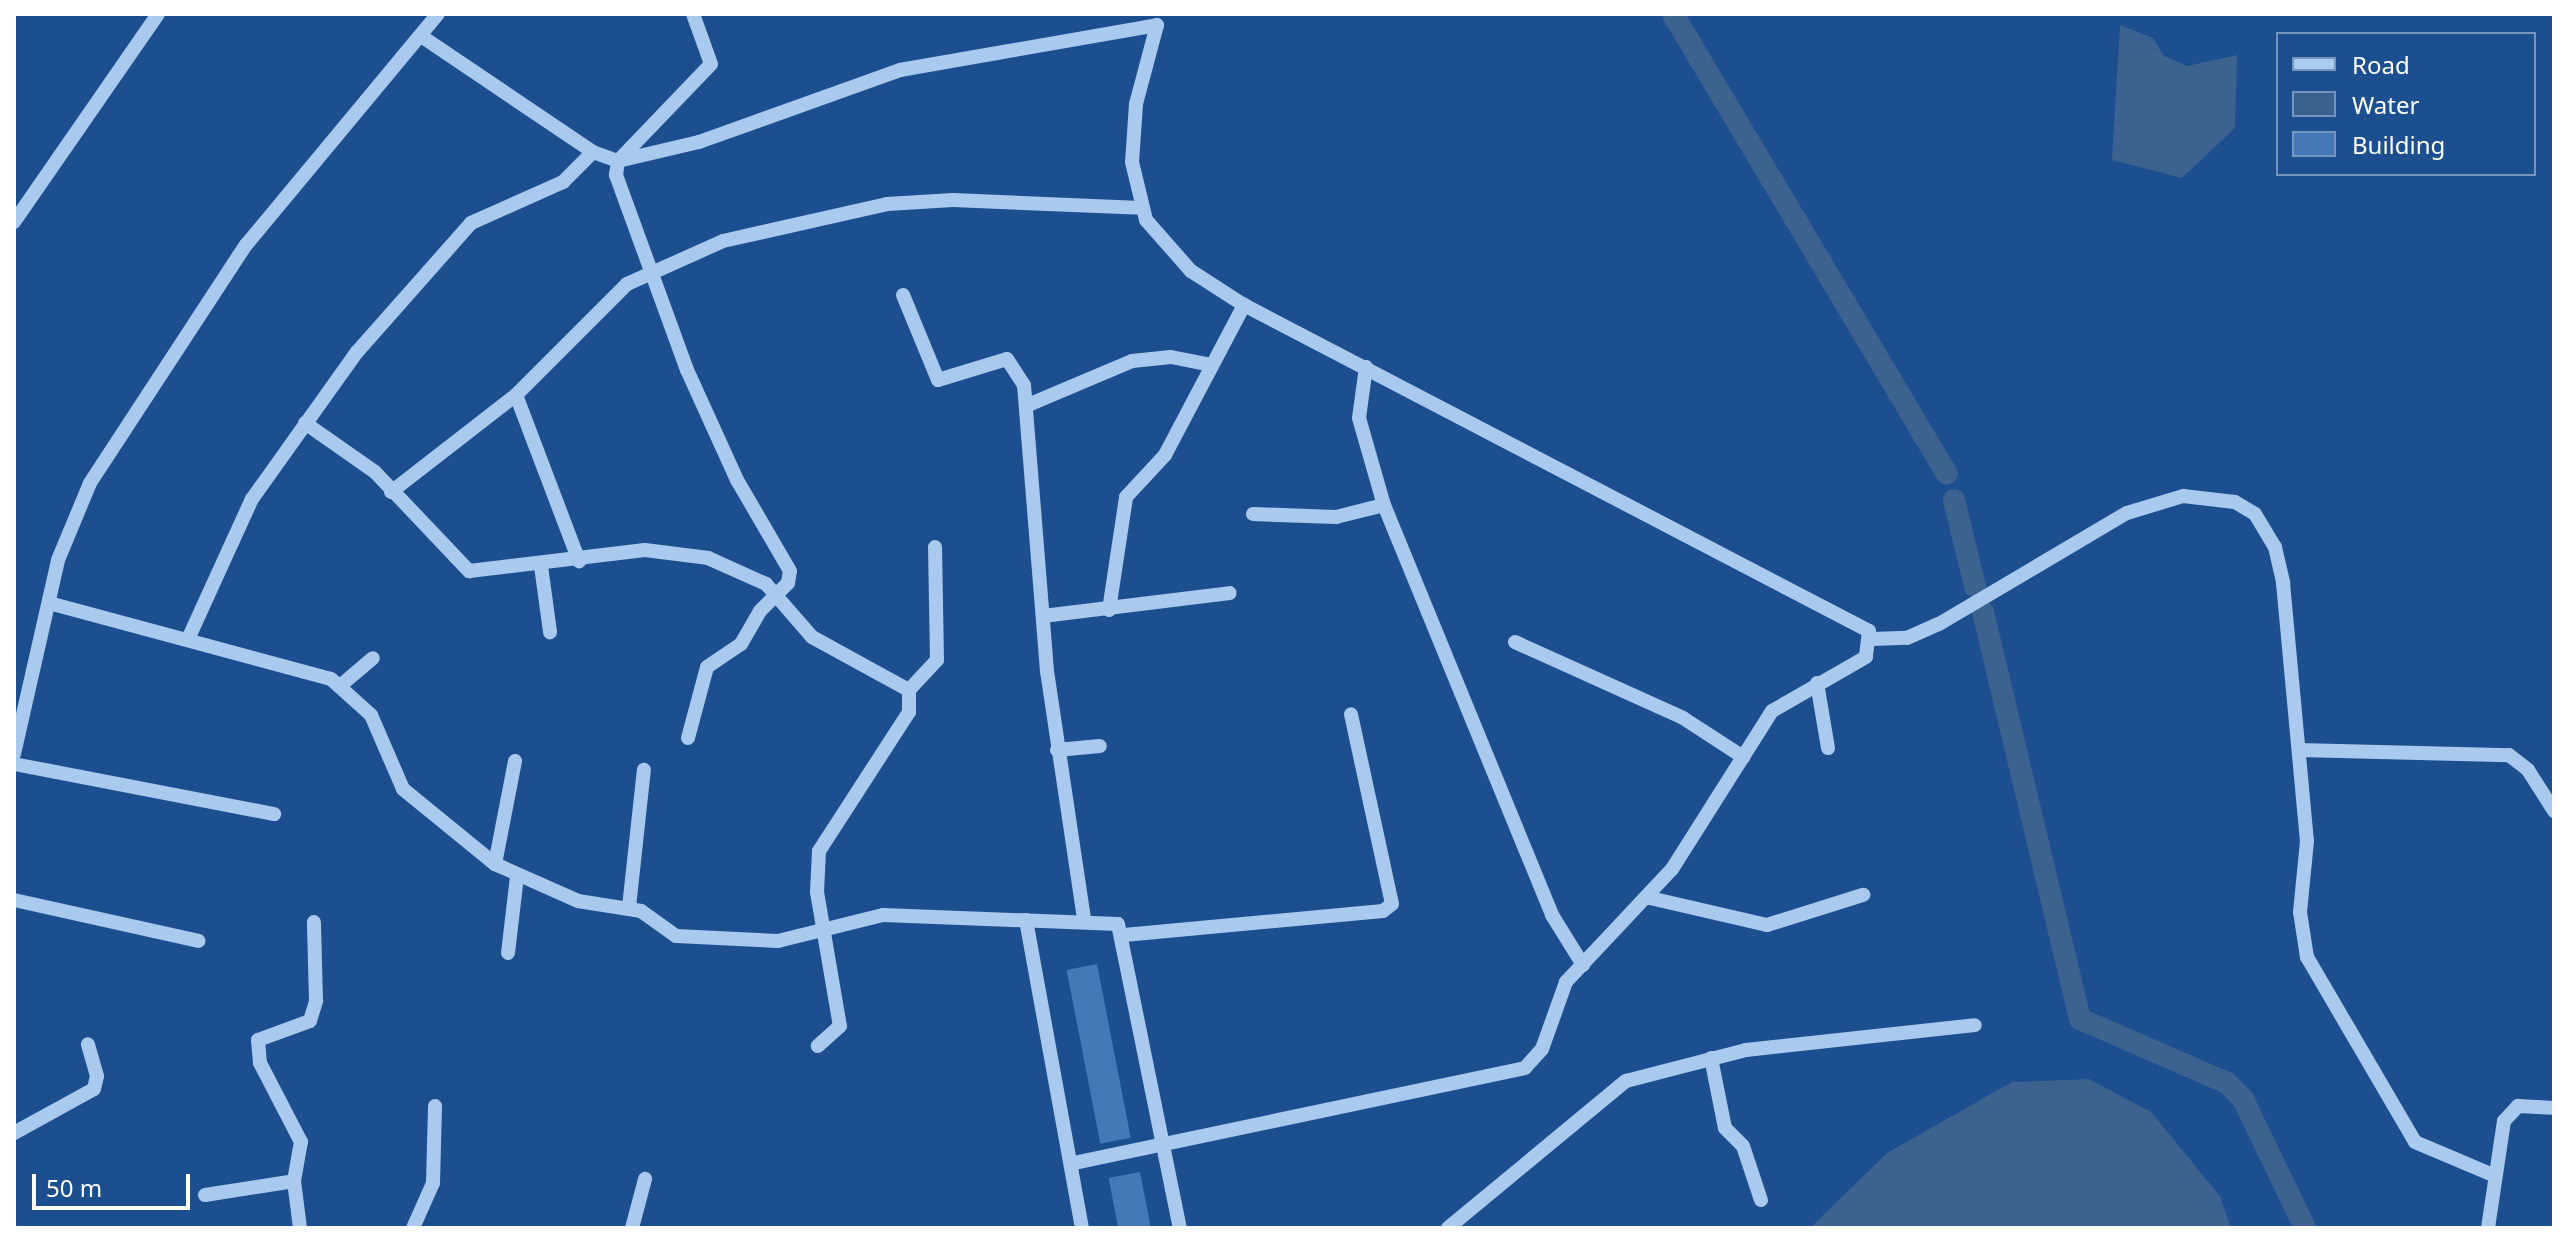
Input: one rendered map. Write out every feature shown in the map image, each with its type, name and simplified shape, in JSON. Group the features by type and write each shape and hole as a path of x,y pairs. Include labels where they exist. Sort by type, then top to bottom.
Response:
{"street":[{"path":"14,222 158,14"},
{"path":"14,754 19,714 70,526 116,439 246,245 438,14"},
{"path":"688,738 707,667 734,651 760,611 788,583 787,556 737,480 619,187 618,161 711,64 693,14"},
{"path":"421,36 593,152 618,161 699,142 900,70 1157,25 1132,137 1141,208 1163,247 1244,305 1863,623 1872,639 1866,657 1772,711 1650,898 1560,990 1542,1049 1525,1068 1071,1164"},
{"path":"189,637 252,499 357,352 471,223 563,182 593,152"},
{"path":"391,492 516,395 604,305 650,269 801,219 887,204 953,200 1141,208"},
{"path":"903,295 938,380 1007,359 1017,366 1028,405 1043,616 1057,750 1084,918"},
{"path":"1109,610 1126,497 1157,468 1244,305"},
{"path":"1028,405 1132,361 1171,357 1212,365"},
{"path":"1366,367 1359,418 1384,505 1552,915 1583,965"},
{"path":"516,395 579,561"},
{"path":"305,423 358,458 469,571 541,566 645,550 696,556 743,571 778,596 812,637 909,690"},
{"path":"1872,639 1907,638 1939,624 2127,513 2183,496 2235,502 2255,514 2275,547 2307,841 2301,933 2319,984 2415,1142 2493,1175"},
{"path":"1253,514 1336,517 1384,505"},
{"path":"818,1046 840,1026 827,928 817,892 819,851 909,712 909,690 937,660 935,547"},
{"path":"541,566 550,632"},
{"path":"1043,616 1230,593"},
{"path":"49,603 315,672 340,686 371,715 403,789 495,864 578,901 629,907 690,939 778,941 883,915 1026,920 1108,919 1124,935 1180,1228"},
{"path":"1515,642 1683,718 1743,757"},
{"path":"340,686 373,658"},
{"path":"1817,683 1828,748"},
{"path":"1124,935 1383,911 1392,904 1351,714"},
{"path":"1057,750 1100,746"},
{"path":"2299,750 2509,755 2528,770 2554,811"},
{"path":"495,864 515,761"},
{"path":"14,764 274,814"},
{"path":"629,907 644,770"},
{"path":"508,953 517,876"},
{"path":"1650,898 1767,925 1863,895"},
{"path":"14,900 199,941"},
{"path":"1026,920 1082,1228"},
{"path":"300,1228 294,1181 301,1142 260,1063 258,1040 310,1021 316,1001 314,922"},
{"path":"1448,1228 1607,1092 1646,1074 1711,1058 1975,1025"},
{"path":"14,1133 94,1089 97,1076 88,1044"},
{"path":"1711,1058 1725,1128 1743,1146 1761,1200"},
{"path":"413,1228 433,1183 435,1106"},
{"path":"2488,1228 2493,1175 2509,1112 2518,1106 2554,1108"},
{"path":"632,1228 645,1179"},
{"path":"205,1195 294,1181"}],"water":[{"path":"2120,25 2153,38 2164,56 2187,66 2237,55 2235,128 2182,178 2112,160"},
{"path":"2089,1079 2151,1112 2220,1196 2231,1228 1810,1228 1887,1153 2012,1082"}],"building":[{"path":"1097,964 1131,1138 1100,1144 1067,970"},
{"path":"1140,1172 1151,1228 1118,1228 1109,1178"}],"waterway":[{"path":"1673,14 1947,474"},
{"path":"1954,500 1975,586"},
{"path":"1983,612 2080,1019 2227,1083 2243,1099 2305,1228"}]}
